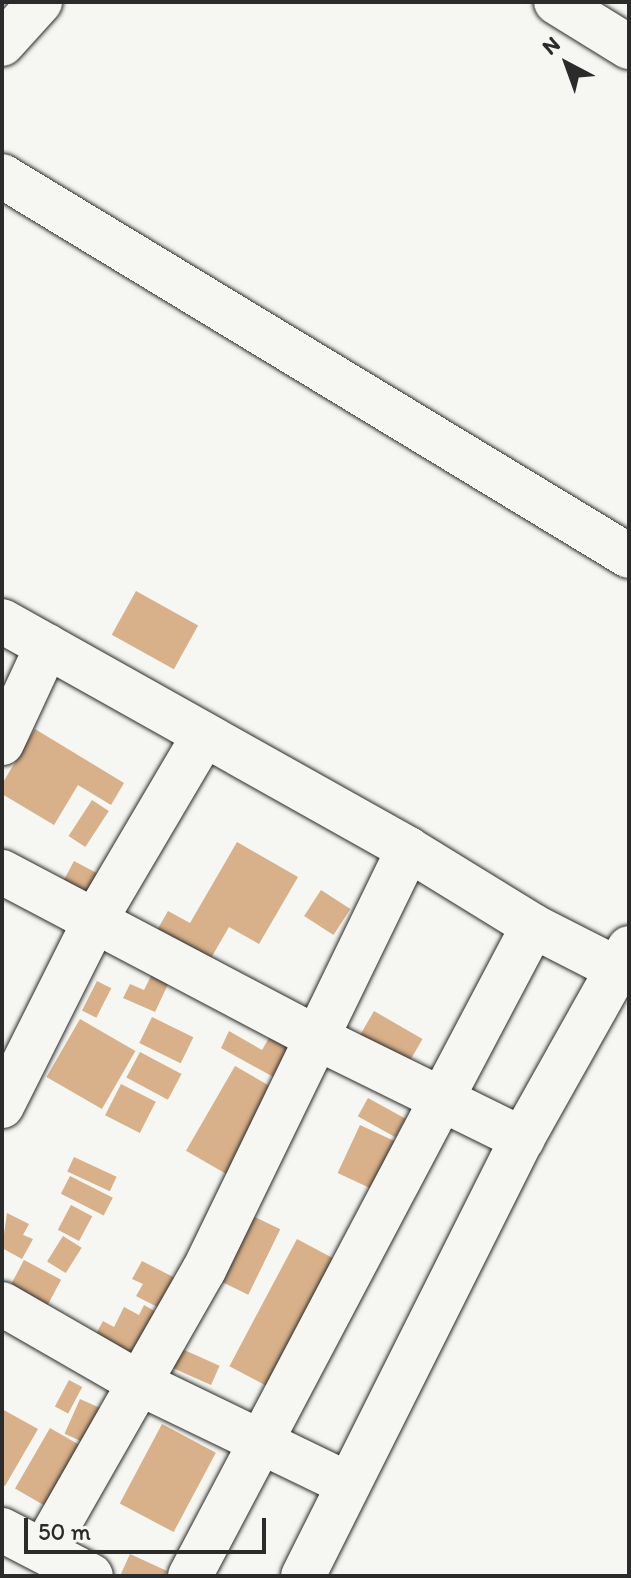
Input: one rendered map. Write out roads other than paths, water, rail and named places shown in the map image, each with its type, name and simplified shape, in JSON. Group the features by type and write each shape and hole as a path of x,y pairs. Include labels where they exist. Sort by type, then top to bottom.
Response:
{"street":[{"path":"2,44 40,2"},
{"path":"556,2 629,47"},
{"path":"2,176 629,556"},
{"path":"2,621 408,849 533,926 625,964 522,1139 303,1576"},
{"path":"2,743 47,646"},
{"path":"2,1106 94,922 204,735"},
{"path":"44,1550 143,1385 408,849"},
{"path":"2,872 317,1038 522,1139"},
{"path":"190,1576 533,926"},
{"path":"2,1304 143,1385 263,1440 348,1484"},
{"path":"2,1530 91,1576"}]}
